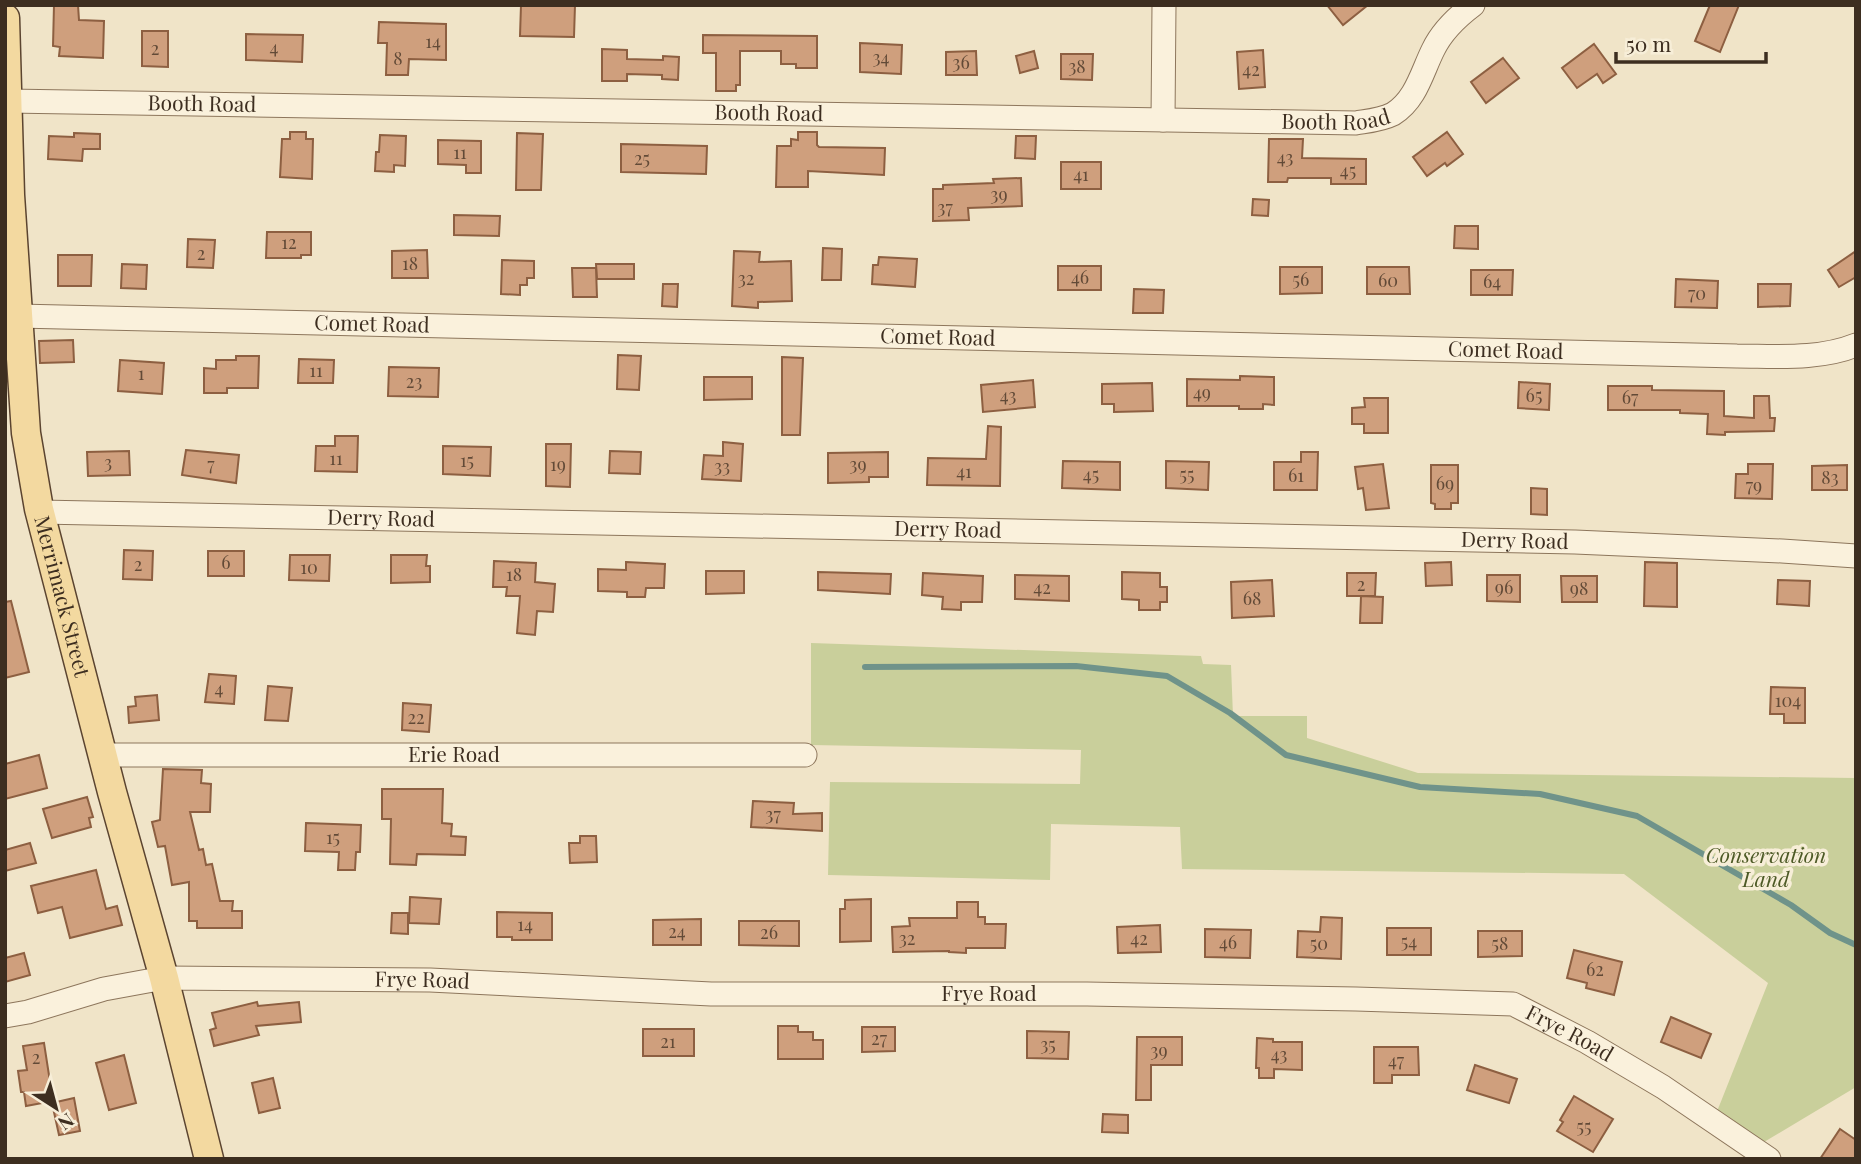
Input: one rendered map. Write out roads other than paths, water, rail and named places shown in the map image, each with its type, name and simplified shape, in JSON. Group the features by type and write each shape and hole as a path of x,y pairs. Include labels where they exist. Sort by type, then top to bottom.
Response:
{"main road":[{"name":"Merrimack Street","path":"5,18 10,195 18,316 15,423 164,978 209,1159"}],"street":[{"path":"1163,120 1164,5"},
{"name":"Booth Road","path":"8,101 1330,123 1377,120 1393,113 1405,103 1417,86 1434,48 1452,22 1474,5"},
{"name":"Comet Road","path":"18,316 1737,356 1819,354 1856,345"},
{"name":"Derry Road","path":"40,512 1561,542 1856,556"},
{"name":"Erie Road","path":"102,755 805,755"},
{"name":"Frye Road","path":"5,1016 28,1012 104,989 164,978 430,980 711,994 1087,995 1513,1004 1587,1042 1663,1087 1769,1159"}],"waterway":[{"path":"865,667 1076,666 1167,676 1230,713 1286,755 1420,787 1540,794 1637,816 1791,905 1830,933 1856,945"}],"park label":[{"name":"Conservation Land","path":"1766,868"}]}
